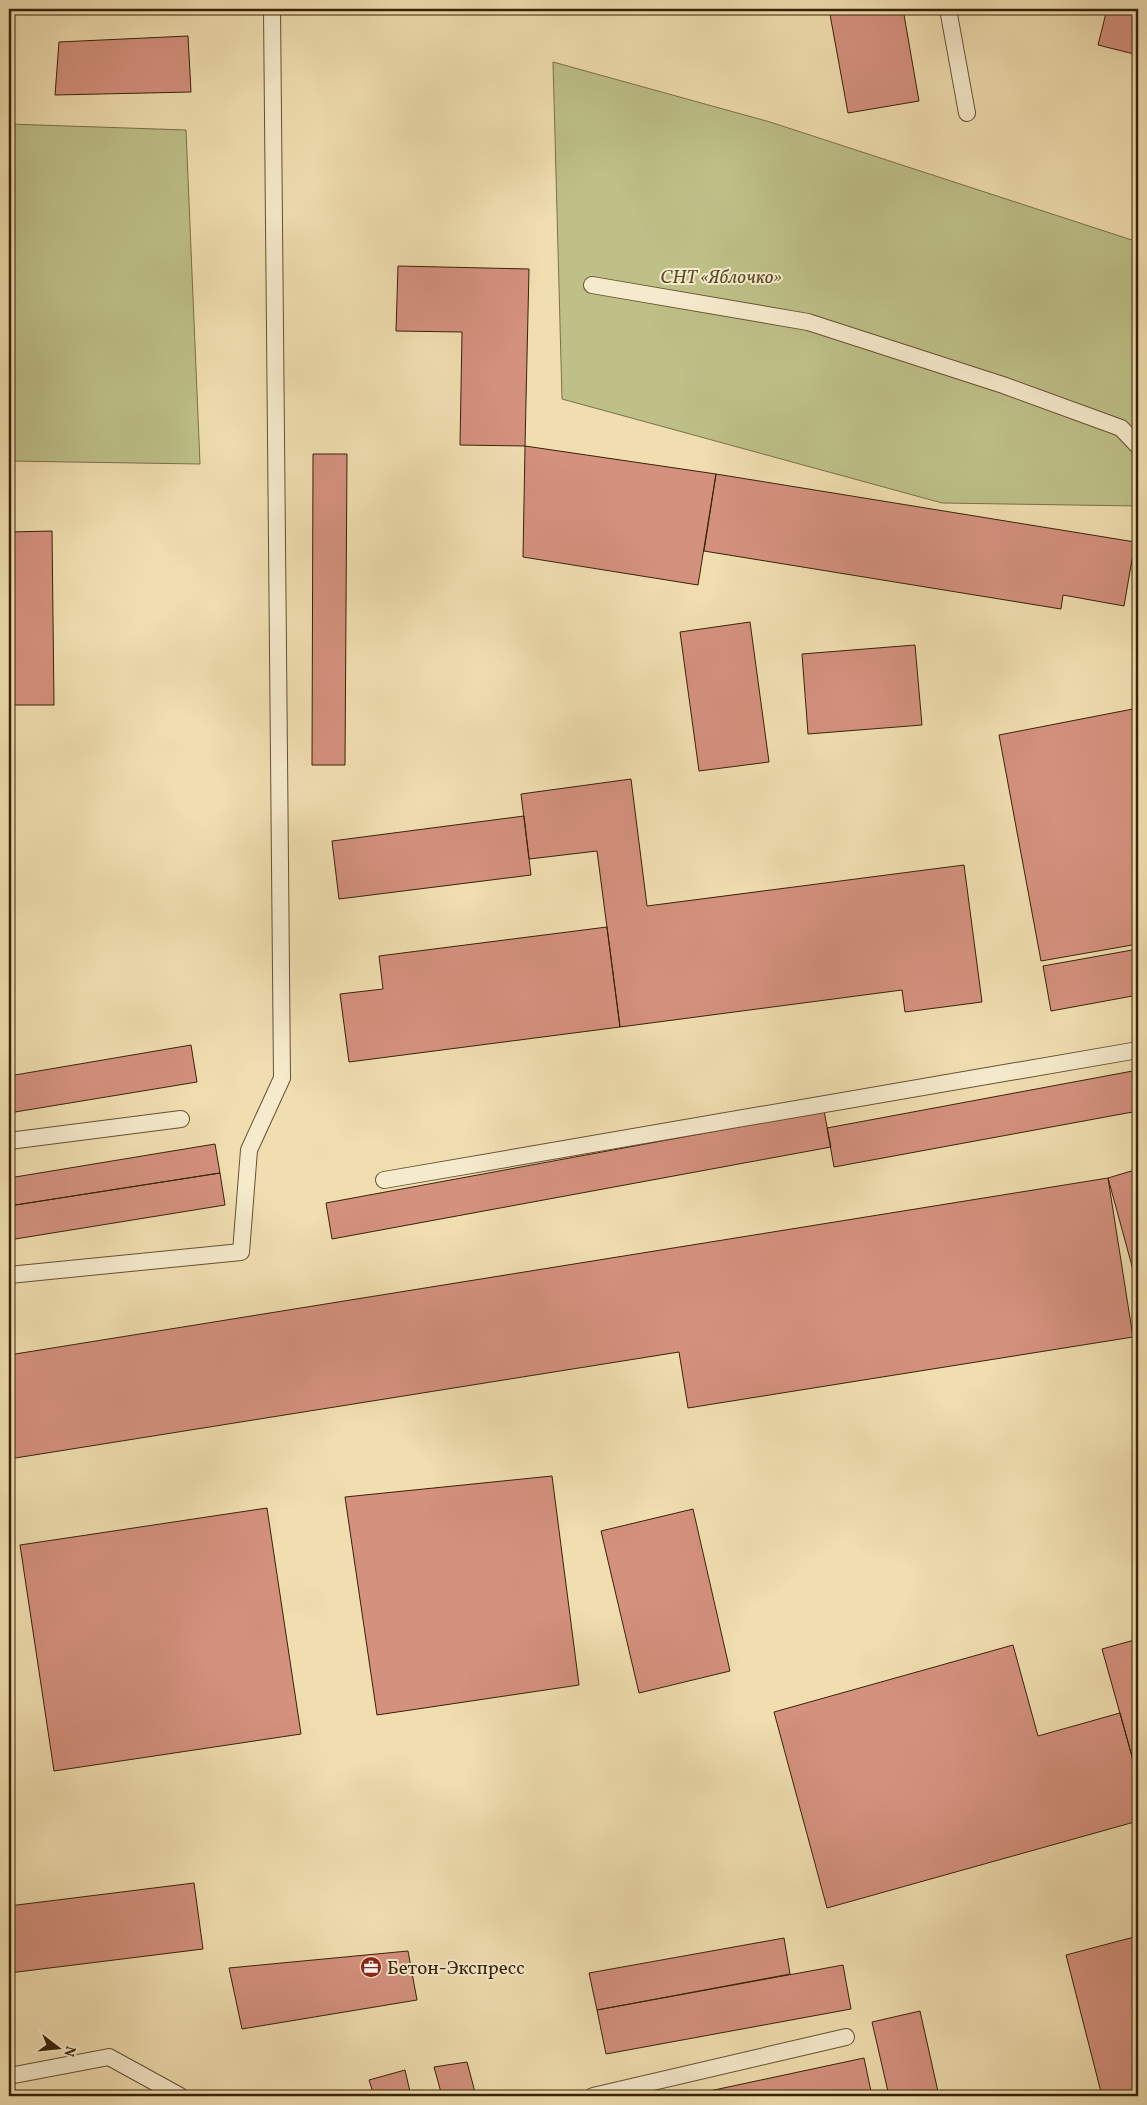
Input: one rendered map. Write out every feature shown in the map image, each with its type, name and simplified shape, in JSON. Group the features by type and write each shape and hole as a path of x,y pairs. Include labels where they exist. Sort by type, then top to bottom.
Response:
{"lane":[{"path":"9,1275 241,1252 249,1150 282,1078 272,9"},
{"path":"948,9 967,113"},
{"path":"592,284 808,322 1003,385 1121,428 1138,446"},
{"path":"384,1180 1138,1050"},
{"path":"9,1141 181,1119"},
{"path":"593,2096 846,2037"},
{"path":"9,2076 109,2056 180,2096"}],"green space":[{"name":"СНТ «Яблочко»","path":"553,62 770,122 1138,242 1138,506 942,503 562,399"},
{"path":"9,124 186,130 200,464 9,461"}],"building":[{"path":"829,9 903,9 919,101 848,113"},
{"path":"1107,9 1138,9 1138,55 1098,45"},
{"path":"188,36 191,92 55,95 59,42"},
{"path":"398,266 529,269 525,446 460,445 462,332 396,331"},
{"path":"525,446 716,474 698,585 523,557"},
{"path":"313,454 347,454 345,765 312,765"},
{"path":"716,474 1135,542 1124,606 1063,595 1061,609 704,551"},
{"path":"52,531 54,705 9,705 9,532"},
{"path":"750,622 769,762 699,771 680,632"},
{"path":"915,645 922,725 808,734 802,654"},
{"path":"1138,708 1138,944 1041,961 999,735"},
{"path":"631,779 647,906 964,865 982,1002 905,1012 902,990 620,1027 597,851 529,859 521,794"},
{"path":"524,816 531,875 339,899 332,841"},
{"path":"607,927 620,1027 349,1062 340,994 383,989 379,956"},
{"path":"1138,949 1138,995 1051,1011 1043,966"},
{"path":"191,1045 197,1082 9,1113 9,1076"},
{"path":"1138,1070 1138,1111 834,1167 827,1128"},
{"path":"824,1111 831,1147 332,1239 326,1203"},
{"path":"215,1144 220,1173 9,1206 9,1178"},
{"path":"1138,1169 1138,1288 1108,1178"},
{"path":"220,1173 225,1205 9,1240 9,1206"},
{"path":"1108,1178 1133,1337 688,1408 679,1352 9,1459 9,1355"},
{"path":"552,1476 579,1685 377,1715 345,1497"},
{"path":"267,1508 301,1734 54,1771 20,1545"},
{"path":"693,1509 730,1671 639,1693 601,1531"},
{"path":"1138,1639 1138,1778 1102,1649"},
{"path":"1013,1645 1038,1736 1120,1713 1138,1778 1138,1821 827,1908 774,1712"},
{"path":"194,1883 203,1949 9,1973 9,1906"},
{"path":"1138,1936 1138,2096 1102,2096 1066,1955"},
{"path":"784,1938 790,1974 597,2010 589,1973"},
{"path":"408,1951 417,2000 242,2029 229,1968"},
{"path":"843,1965 851,2009 606,2054 597,2010"},
{"path":"920,2011 939,2096 889,2096 872,2022"},
{"path":"864,2058 872,2096 686,2096"},
{"path":"467,2062 476,2096 442,2096 434,2067"},
{"path":"405,2070 411,2096 374,2096 369,2080"}],"place":[{"name":"Бетон-Экспресс","path":"371,1967"}]}
